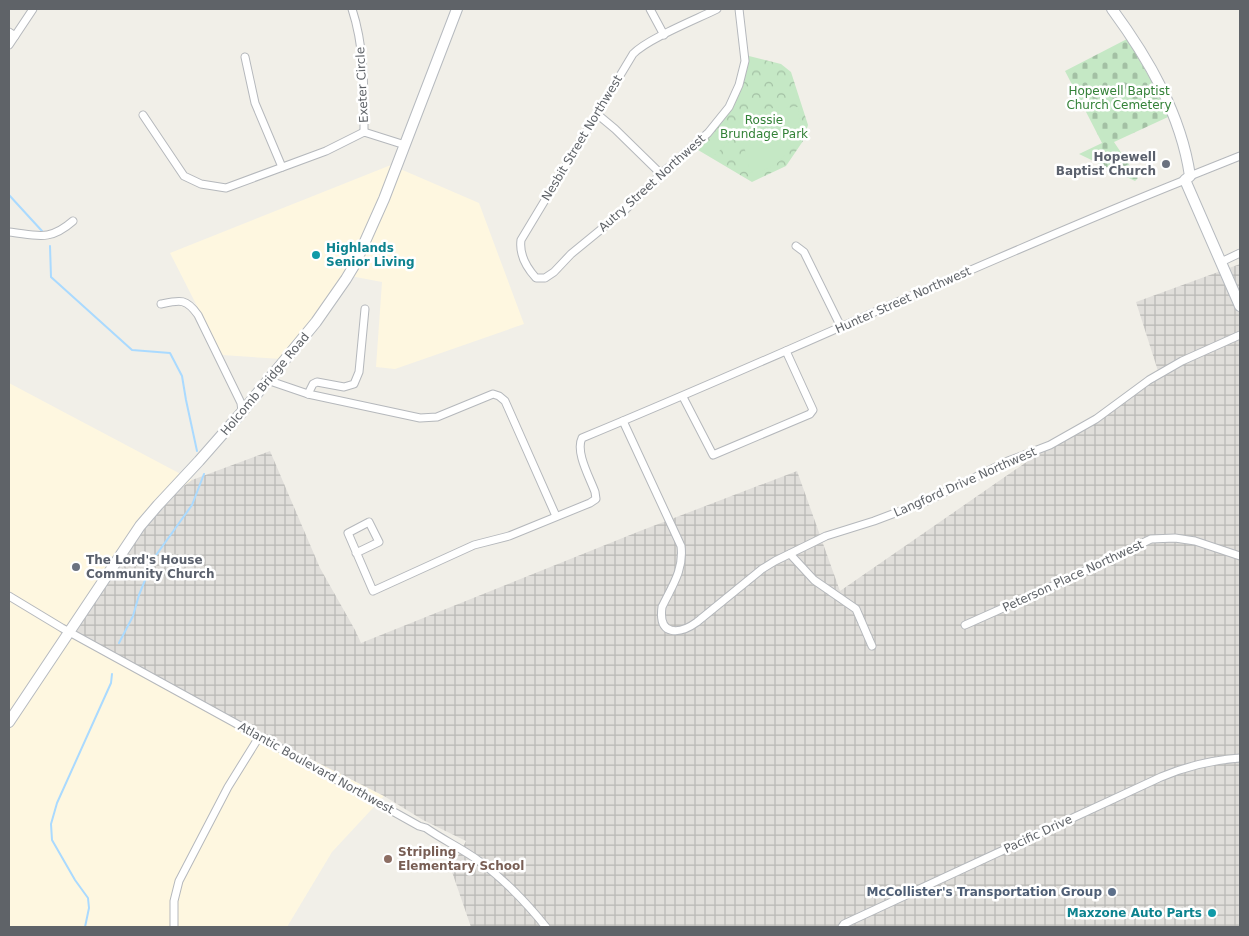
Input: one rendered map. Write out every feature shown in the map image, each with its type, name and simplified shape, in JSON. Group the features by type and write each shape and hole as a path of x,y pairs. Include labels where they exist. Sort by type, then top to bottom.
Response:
{"street":[{"path":"9,45 12,34 33,9"},
{"name":"Exeter Circle","path":"352,9 361,48 364,132"},
{"name":"Holcomb Bridge Road","path":"9,722 140,526 242,412 316,322 346,280 365,242 405,146 457,9"},
{"path":"650,9 664,35"},
{"name":"Nesbit Street Northwest","path":"563,263 545,278 536,278 524,262 521,254 521,240 633,54 664,35 717,9"},
{"name":"Autry Street Northwest","path":"563,263 626,209 661,174 708,133 729,107 739,85 745,61 739,9"},
{"path":"1112,9 1139,48 1167,99 1181,136 1187,178 1240,306"},
{"path":"245,57 255,103 282,167"},
{"path":"597,114 661,174"},
{"path":"143,115 184,176 201,184 226,188 326,151 364,132 405,146"},
{"name":"Hunter Street Northwest","path":"623,421 683,397 900,300 1240,156"},
{"path":"9,232 40,237 61,231 73,222"},
{"path":"796,246 804,252 841,327"},
{"path":"1221,262 1240,253"},
{"path":"162,304 180,300 191,305 195,310 241,403 242,412"},
{"path":"308,394 313,384 317,382 344,387 354,384 359,372 365,308"},
{"name":"Langford Drive Northwest","path":"623,421 681,546 682,560 680,569 662,607 662,622 667,630 679,630 691,626 714,610 762,570 790,554 826,536 874,521 926,501 1008,461 1050,445 1096,419 1149,380 1182,361 1240,335"},
{"path":"683,397 713,455 810,414 813,410 786,351"},
{"path":"267,380 308,394 420,418 437,417 493,394 499,396 505,401 556,516"},
{"path":"356,553 379,542 369,522 348,533 356,553 373,590 474,545 509,536 590,504 596,498 595,492 579,452 579,444 582,438 623,421"},
{"name":"Peterson Place Northwest","path":"965,625 1151,540 1176,538 1195,541 1240,556"},
{"path":"790,554 814,580 856,609 872,646"},
{"name":"Atlantic Boulevard Northwest","path":"9,596 69,632 419,826 426,828 478,860 504,880 546,927"},
{"path":"174,927 174,901 179,881 228,786 260,738"},
{"name":"Pacific Drive","path":"842,927 844,924 1161,777 1185,767 1240,758"}],"shaded area":[{"path":"391,165 479,203 524,324 395,369 376,367 382,282 345,275 282,359 222,355 170,253"},
{"path":"1240,264 1240,927 471,927 451,869 466,841 423,820 384,796 112,655 69,629 143,516 192,480 270,451 320,568 361,643 640,531 797,471 840,591 1158,371 1136,302"},
{"path":"9,383 192,480 143,516 112,655 384,796 332,852 287,927 9,927"}],"green space":[{"name":"Hopewell Baptist Church Cemetery","path":"1127,39 1153,83 1168,117 1114,142 1138,178 1135,181 1079,154 1102,143 1065,71"},
{"name":"Rossie Brundage Park","path":"745,55 781,64 791,72 808,125 803,141 786,166 752,182 693,147 729,107"},
{"path":"798,107 798,131 789,151 772,166 762,171 750,173 737,113 740,110"},
{"path":"723,127 733,138 715,155 705,145"}],"waterway":[{"path":"9,195 42,231"},
{"path":"50,246 51,277 132,350 170,353 182,376 197,451"},
{"path":"119,643 133,616 139,595 154,558 192,505 204,474"},
{"path":"85,927 89,908 88,898 75,880 52,840 51,824 57,803 111,683 112,674"}],"place":[{"name":"Hopewell Baptist Church","path":"1166,164"},
{"name":"Highlands Senior Living","path":"316,255"},
{"name":"The Lord's House Community Church","path":"76,567"},
{"name":"Stripling Elementary School","path":"388,859"},
{"name":"McCollister's Transportation Group","path":"1112,892"},
{"name":"Maxzone Auto Parts","path":"1212,913"}]}
